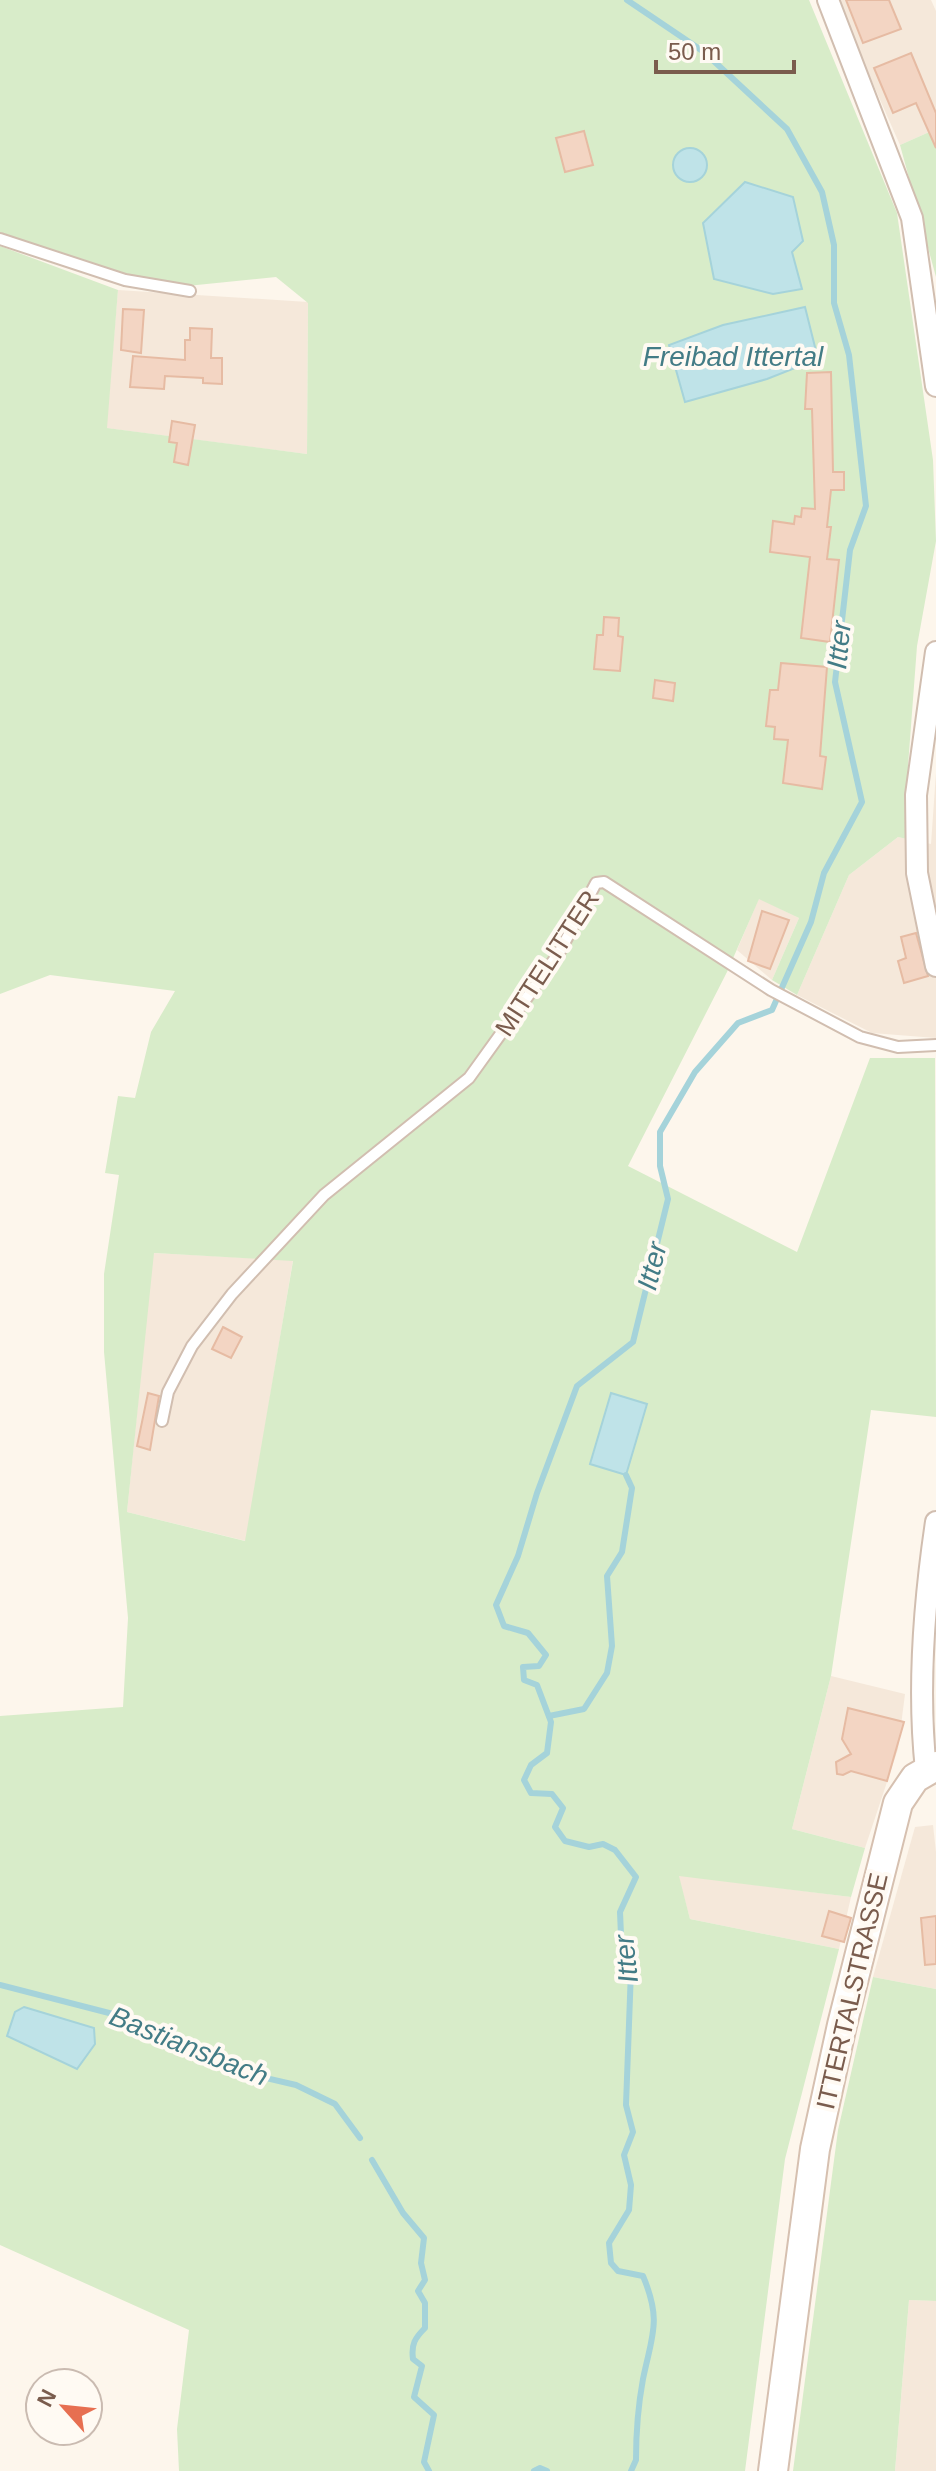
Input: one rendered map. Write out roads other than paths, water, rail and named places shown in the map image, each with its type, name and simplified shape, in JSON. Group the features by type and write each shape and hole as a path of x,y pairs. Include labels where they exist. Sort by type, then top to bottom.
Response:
{"main road":[{"name":"ITTERTALSTRASSE","path":"773,2471 815,2149 835,2056 898,1803 905,1789 931,1768"}],"street":[{"path":"828,0 912,218 936,386"},
{"path":"936,652 916,795 917,873 936,966"},
{"name":"ITTERTALSTRASSE","path":"931,1768 921,1717 926,1618 936,1522"}],"lane":[{"path":"0,239 125,280 190,291"},
{"name":"MITTELITTER","path":"162,1421 168,1392 192,1346 232,1294 324,1195 469,1078 559,953 592,886 604,882 771,990 878,1043 898,1047 936,1045"}],"water":[{"path":"690,148 702,153 707,165 702,177 690,182 678,177 673,165 678,153"},
{"path":"745,182 793,197 803,241 792,252 802,289 773,294 714,279 703,223"},
{"name":"Freibad Ittertal","path":"805,307 818,359 767,379 685,402 669,345 723,325"},
{"path":"611,1393 647,1404 626,1475 590,1464"},
{"path":"24,2007 94,2028 95,2044 77,2069 7,2036 15,2012"}],"waterway":[{"name":"Itter","path":"627,0 704,52 787,129 822,192 834,245 834,303 849,355 866,506 850,550 835,682 862,802 824,873 811,922 772,1010 738,1023 695,1072 660,1132 660,1166 668,1199 633,1342 577,1386 537,1493 518,1556 496,1605 504,1626 528,1633 546,1655 539,1666 523,1667 524,1680 537,1685 551,1722 547,1753 531,1765 524,1780 531,1793 552,1794 563,1808 555,1827 565,1841 589,1847 603,1844 615,1850 636,1877 620,1912 621,1935 631,1970 626,2105 633,2132 624,2155 631,2185 629,2210 609,2243 611,2263 618,2271 643,2276 654,2317 640,2399 636,2460 631,2471"},
{"path":"549,1716 584,1709 607,1673 612,1646 607,1576 622,1552 632,1488 626,1475"},
{"name":"Bastiansbach","path":"0,1985 113,2014 138,2030 182,2041 207,2056 223,2055 240,2072 296,2085 335,2104 360,2138"},
{"name":"Bastiansbach","path":"372,2160 403,2213 424,2238 421,2263 425,2280 418,2291 425,2303 425,2328 414,2342 413,2359 422,2366 414,2397 434,2415 424,2462 429,2471"},
{"name":"Itter","path":"534,2471 540,2468 547,2471"}]}
